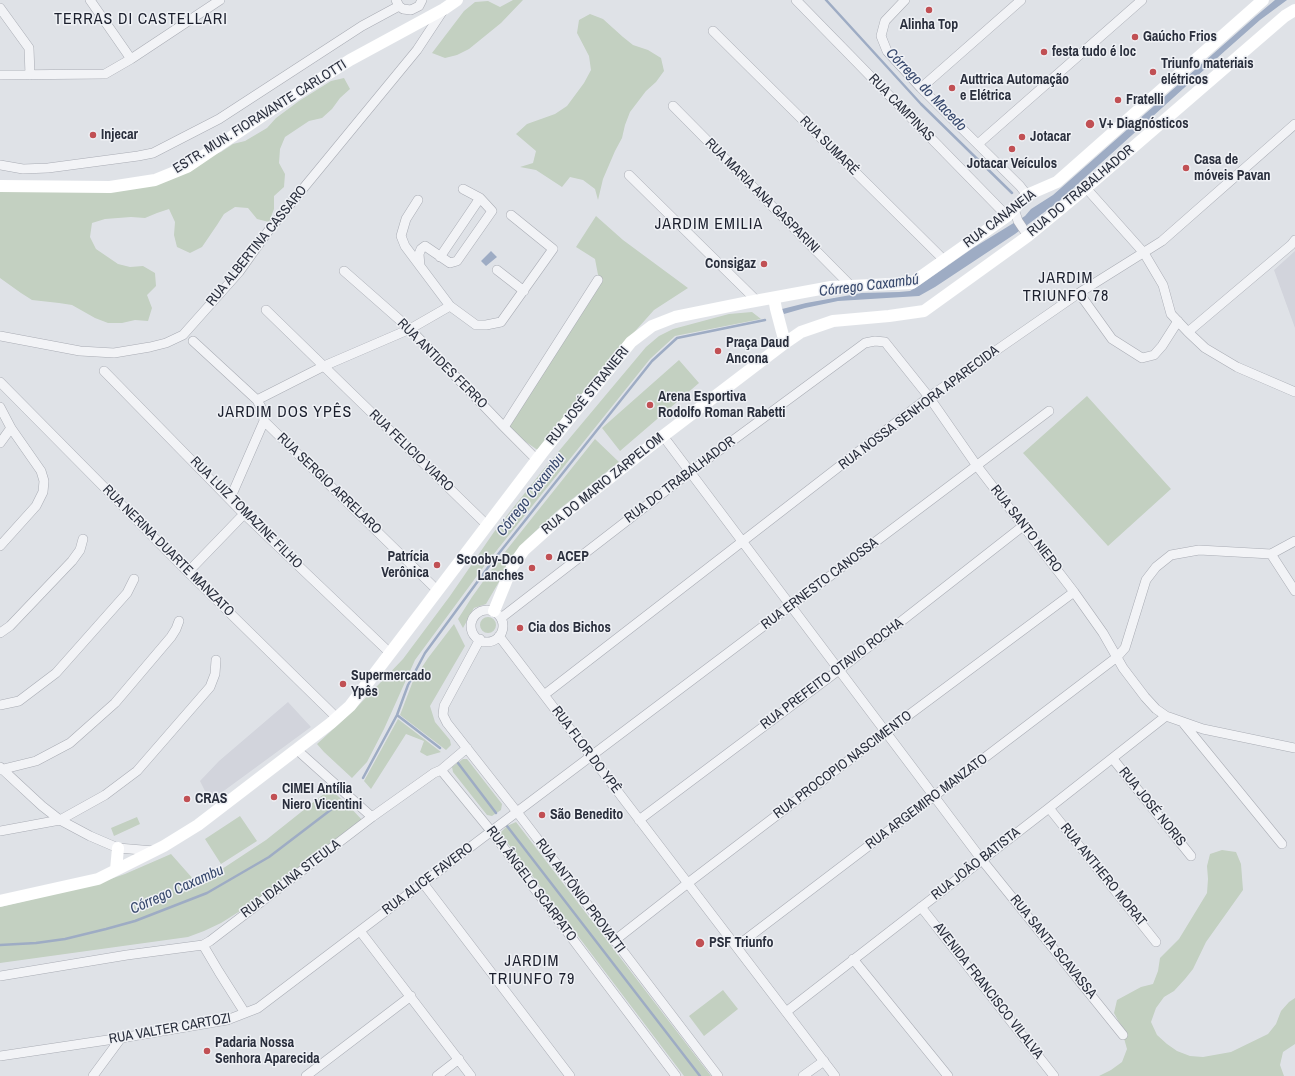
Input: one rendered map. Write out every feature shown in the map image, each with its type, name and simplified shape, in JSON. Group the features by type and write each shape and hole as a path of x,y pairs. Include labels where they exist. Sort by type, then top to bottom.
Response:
{"street":[{"path":"90,0 131,59"},
{"path":"0,75 105,74 118,68 220,0"},
{"path":"0,165 23,169 48,168 152,153 219,119 362,26 401,5 415,9 422,0"},
{"name":"ESTR. MUN. FIORAVANTE CARLOTTI","path":"0,186 110,187 156,180 187,167 271,110 350,60 444,9 457,0"},
{"name":"RUA CAMPINAS","path":"796,0 1010,213"},
{"path":"905,0 885,21 881,36 887,51 920,88 978,144 1027,195"},
{"path":"920,88 1021,0"},
{"path":"978,144 1142,0"},
{"name":"RUA CANANEIA","path":"774,298 831,287 912,284 1010,213 1027,195 1057,182 1263,0"},
{"path":"401,5 417,24"},
{"path":"0,8 29,48 30,75"},
{"name":"RUA ALBERTINA CASSARO","path":"0,336 80,351 114,353 166,343 183,334 239,272 269,230 417,50 444,9"},
{"name":"RUA DO TRABALHADOR","path":"889,316 924,310 1028,236 1086,188 1285,16 1295,10"},
{"name":"RUA SUMARÉ","path":"713,31 945,261"},
{"name":"RUA MARIA ANA GASPARINI","path":"673,106 851,286"},
{"name":"RUA NOSSA SENHORA APARECIDA","path":"544,695 929,397 1079,293 1162,241 1295,124"},
{"path":"629,175 757,301"},
{"path":"1086,188 1144,253 1163,285 1171,314 1188,332 1205,348 1237,368 1295,392"},
{"path":"420,266 419,254 421,249 425,246 450,263 457,261 492,211 480,198 463,189"},
{"path":"440,257 480,198"},
{"path":"418,200 406,219 401,236 405,246 450,306 476,325 501,322 553,249 511,215"},
{"path":"1010,213 1018,221 1028,236"},
{"path":"1188,332 1292,245 1295,240"},
{"path":"498,270 524,291"},
{"name":"RUA ANTIDES FERRO","path":"344,271 410,329 537,460"},
{"path":"504,427 598,280"},
{"path":"1079,293 1112,339 1142,358 1154,354 1162,346 1178,321"},
{"path":"774,298 785,343"},
{"name":"RUA JOSÉ STRANIERI","path":"0,901 98,879 154,851 198,824 337,718 350,706 487,524 631,342 652,326 675,317 774,298"},
{"path":"257,400 324,366 410,329 450,306"},
{"name":"RUA FELICIO VIARO","path":"266,310 487,524"},
{"name":"RUA DO MARIO ZARPELOM","path":"498,615 512,567 524,550 564,514 663,436 801,332 833,321 889,316"},
{"name":"RUA SERGIO ARRELARO","path":"193,341 257,400 263,411 264,421 437,590"},
{"name":"RUA DO TRABALHADOR","path":"498,615 865,343 875,341 885,342"},
{"name":"RUA SANTO NIERO","path":"885,342 929,397 977,466 1074,592 1145,697 1166,716 1184,724 1295,748"},
{"name":"RUA LUIZ TOMAZINE FILHO","path":"104,371 244,514 390,653"},
{"name":"RUA NERINA DUARTE MANZATO","path":"0,382 188,572 337,718"},
{"path":"0,407 11,428 41,471 44,481 43,492 36,506 0,546"},
{"name":"RUA ERNESTO CANOSSA","path":"591,756 1050,411"},
{"path":"230,499 264,421"},
{"path":"0,443 11,428"},
{"name":"RUA SANTA SCAVASSA","path":"663,436 982,860 1124,1035"},
{"path":"188,572 244,514"},
{"name":"RUA PREFEITO OTAVIO ROCHA","path":"639,820 839,670 1023,526"},
{"path":"0,633 10,626 72,561 80,550 83,539"},
{"path":"1117,657 1125,648 1146,580 1156,567 1171,555 1199,550 1271,554 1295,541"},
{"path":"1271,554 1295,591"},
{"path":"0,705 18,701 56,673 127,592 134,579"},
{"name":"RUA PROCOPIO NASCIMENTO","path":"614,941 886,732 1074,592"},
{"path":"490,610 498,615 503,627 499,636 492,641 484,641 480,639 473,632 473,618 480,611 490,610"},
{"path":"1,769 36,760 70,743 115,703 171,637 179,621"},
{"name":"RUA FLOR DO YPÊ","path":"499,636 835,1076"},
{"name":"RUA ANTÔNIO PROVATTI","path":"480,639 444,706 443,715 447,723 517,812 718,1076"},
{"name":"RUA ARGEMIRO MANZATO","path":"737,946 1117,657"},
{"path":"0,831 60,820 105,795 136,771 210,687 215,674 216,660"},
{"name":"RUA JOÃO BATISTA","path":"786,1012 1166,716"},
{"path":"1184,724 1282,844"},
{"name":"RUA IDALINA STEULA","path":"0,976 128,955 203,945 372,817 434,773 441,770 467,748"},
{"path":"296,749 372,817"},
{"name":"RUA ALICE FAVERO","path":"360,931 591,756"},
{"name":"RUA JOSÉ NORIS","path":"1112,759 1191,856"},
{"path":"1,769 60,820 90,836 118,848 154,851"},
{"name":"RUA ÂNGELO SCARPATO","path":"441,770 492,831 676,1076"},
{"name":"RUA ANTHERO MORAT","path":"1049,808 1156,942"},
{"path":"116,870 118,848"},
{"path":"423,883 570,1076"},
{"name":"AVENIDA FRANCISCO VILALVA","path":"921,907 1054,1076"},
{"path":"360,931 471,1076"},
{"name":"RUA VALTER CARTOZI","path":"0,1056 227,1020 258,1008 360,931"},
{"path":"203,945 245,1013"},
{"path":"853,959 948,1076"},
{"path":"306,1076 410,996"},
{"path":"93,1076 121,1038"},
{"path":"437,1076 459,1059"},
{"path":"803,1076 824,1061"}],"shaded area":[{"path":"1295,251 1295,328 1274,270"},
{"path":"288,702 311,727 210,801 200,781 219,761"}],"green space":[{"path":"513,0 523,0 501,23 469,49 457,55 445,58 432,53 464,11 475,2 488,1 500,7"},
{"path":"590,14 603,19 633,45 648,50 661,58 664,71 630,112 622,138 603,179 598,200 595,189 583,180 570,177 562,187 536,170 520,167 533,163 536,151 516,134 527,124 555,114 567,106 584,83 591,70 589,56 577,33 579,20"},
{"path":"344,78 350,89 340,98 332,109 322,118 309,121 285,137 280,149 279,163 285,174 284,187 274,196 274,209 269,222 257,219 248,208 235,207 224,214 202,247 190,253 177,247 174,235 175,222 169,209 145,218 131,217 105,219 92,223 90,237 96,249 118,264 130,267 143,266 155,273 156,286 147,295 152,308 148,321 135,320 122,323 108,323 95,318 72,305 32,300 0,278 0,188 129,183 221,152 233,144 245,141 267,128 276,118 299,101 331,81"},
{"path":"596,216 623,240 688,288 654,310 629,338 539,451 507,429 599,280 595,259 576,247"},
{"path":"752,312 761,319 675,336 650,359 485,565 415,660 384,729 367,762 352,778 317,744 356,708 403,659 450,596 494,532 543,470 646,347 659,336 673,329 729,314"},
{"name":"Arena Esportiva Rodolfo Roman Rabetti","path":"679,360 699,383 620,451 602,428"},
{"path":"1087,396 1171,489 1108,546 1023,453"},
{"path":"595,439 619,462 557,511 525,541 486,604 474,608 463,628 458,619 472,597 497,562"},
{"path":"488,617 495,622 496,625 491,632 488,633 481,628 480,625 485,618"},
{"path":"454,624 465,646 430,706 435,722 450,740 451,745 446,750 400,715 413,681 428,658"},
{"path":"398,719 441,752 427,756 420,752 424,741 406,734 371,789 364,781"},
{"path":"463,759 467,759 502,804 501,810 492,816 487,815 453,772 452,767"},
{"path":"330,789 363,821 314,855 256,901 221,923 188,937 0,963 0,907 96,884 125,874 171,854 194,880 219,871 266,840"},
{"path":"240,816 257,841 221,864 205,839"},
{"path":"137,817 140,824 114,836 111,828"},
{"path":"516,822 711,1076 684,1076 500,833 507,826"},
{"path":"1222,850 1236,852 1241,864 1243,890 1206,942 1193,969 1174,991 1164,997 1156,1008 1151,1022 1157,1035 1177,1051 1190,1056 1203,1057 1231,1052 1268,1034 1276,1024 1281,1011 1295,998 1295,1044 1283,1052 1280,1065 1284,1076 1099,1076 1122,1062 1127,1049 1120,1024 1114,1013 1117,1000 1141,987 1153,984 1158,971 1160,958 1179,939 1207,893 1207,866 1210,854"},
{"path":"723,990 738,1009 704,1036 689,1016"}],"water":[{"path":"1275,0 1287,0 1260,20 1058,202 1015,234 935,287 919,296 838,301 784,314 782,309 806,303 862,293 910,291 920,285 973,248 1025,216 1031,209 1053,195"},
{"path":"491,251 497,257 486,266 481,261"}],"waterway":[{"name":"Córrego do Macedo","path":"826,0 921,104 1012,193"},
{"name":"Córrego Caxambu","path":"363,778 397,715 408,685 425,653 492,562 652,361 677,338 765,320"},
{"path":"397,715 440,748"},
{"path":"458,763 496,813"},
{"name":"Córrego Caxambu","path":"0,945 36,943 65,939 106,929 135,921 207,893 269,857 341,802"},
{"path":"507,826 700,1076"}],"place":[{"name":"Alinha Top","path":"929,10"},
{"name":"Gaúcho Frios","path":"1135,37"},
{"name":"festa tudo é loc","path":"1044,52"},
{"name":"Triunfo materiais elétricos","path":"1153,72"},
{"name":"Auttrica Automação e Elétrica","path":"952,88"},
{"name":"Fratelli","path":"1118,100"},
{"name":"V+ Diagnósticos","path":"1090,124"},
{"name":"Injecar","path":"93,135"},
{"name":"Jotacar","path":"1022,137"},
{"name":"Jotacar Veículos","path":"1012,149"},
{"name":"Casa de móveis Pavan","path":"1186,168"},
{"name":"Consigaz","path":"764,264"},
{"name":"Praça Daud Ancona","path":"718,351"},
{"name":"Arena Esportiva Rodolfo Roman Rabetti","path":"650,405"},
{"name":"ACEP","path":"549,557"},
{"name":"Patrícia Verônica","path":"437,565"},
{"name":"Scooby-Doo Lanches","path":"532,568"},
{"name":"Cia dos Bichos","path":"520,628"},
{"name":"Supermercado Ypês","path":"343,684"},
{"name":"CIMEI Antília Niero Vicentini","path":"274,797"},
{"name":"CRAS","path":"187,799"},
{"name":"São Benedito","path":"542,815"},
{"name":"PSF Triunfo","path":"700,943"},
{"name":"Padaria Nossa Senhora Aparecida","path":"207,1051"}],"district":[{"name":"TERRAS DI CASTELLARI","path":"141,20"},
{"name":"JARDIM EMILIA","path":"709,225"},
{"name":"JARDIM TRIUNFO 78","path":"1066,288"},
{"name":"JARDIM DOS YPÊS","path":"285,413"},
{"name":"JARDIM TRIUNFO 79","path":"532,971"}],"water label":[{"name":"Córrego Caxambú","path":"869,286"}]}
